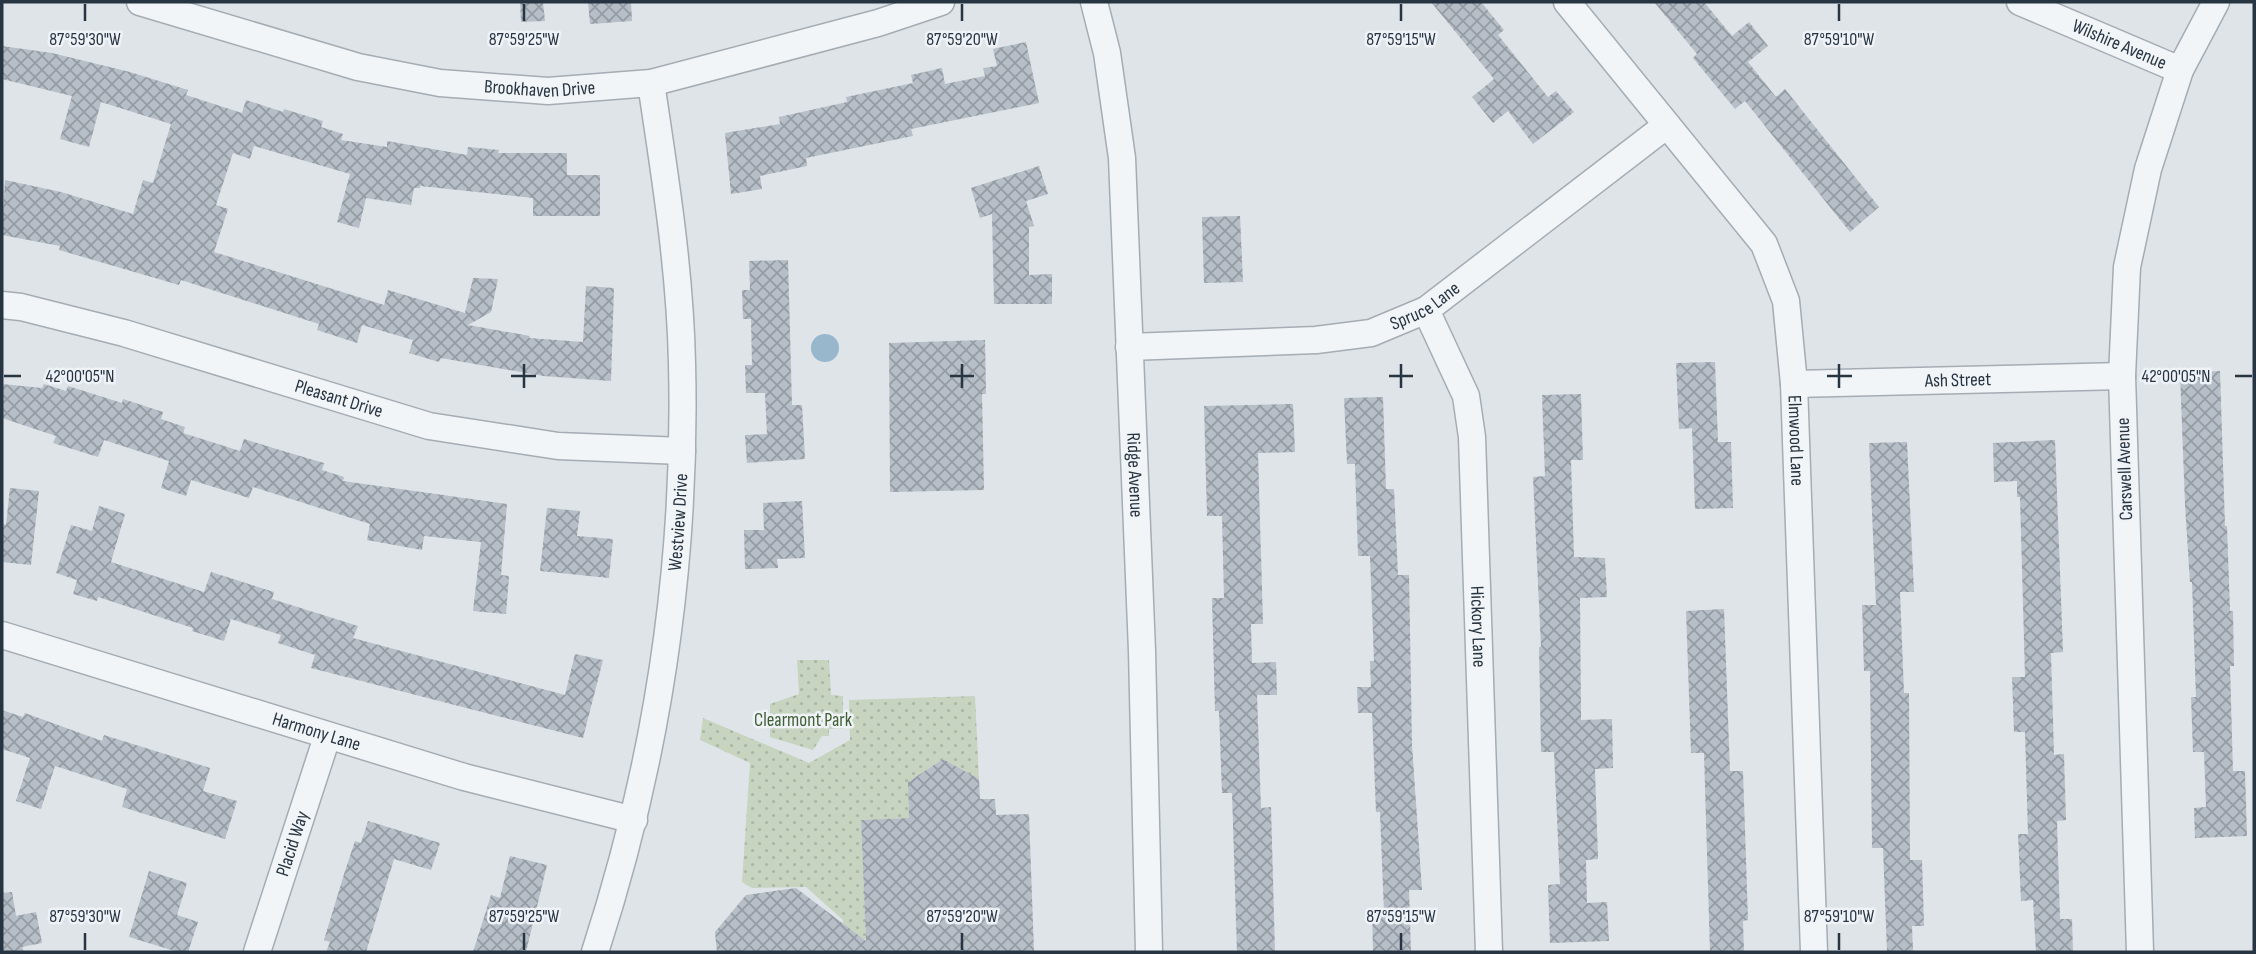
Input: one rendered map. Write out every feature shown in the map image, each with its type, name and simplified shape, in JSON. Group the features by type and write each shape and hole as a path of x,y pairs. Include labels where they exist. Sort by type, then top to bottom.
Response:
{"street":[{"name":"Brookhaven Drive","path":"140,2 358,67 440,83 548,91 652,83 878,23 941,2"},
{"name":"Ridge Avenue","path":"1094,2 1107,53 1122,158 1142,651 1149,952"},
{"name":"Elmwood Lane","path":"1567,2 1764,244 1786,301 1794,384 1814,952"},
{"name":"Wilshire Avenue","path":"2021,2 2179,70"},
{"name":"Carswell Avenue","path":"2140,952 2122,376 2127,267 2148,169 2179,70 2216,2"},
{"name":"Westview Drive","path":"596,952 634,820 655,727 669,623 682,451 682,361 672,223 652,83"},
{"name":"Spruce Lane","path":"1129,347 1317,340 1371,333 1426,310 1667,125"},
{"name":"Pleasant Drive","path":"2,305 21,307 124,333 429,426 558,446 682,451"},
{"name":"Hickory Lane","path":"1426,310 1465,396 1472,437 1489,952"},
{"name":"Ash Street","path":"1794,384 2122,376"},
{"name":"Harmony Lane","path":"2,635 327,737 464,777 634,820"},
{"name":"Placid Way","path":"257,952 327,737"}],"green space":[{"name":"Clearmont Park","path":"797,660 829,660 831,695 843,696 843,729 829,729 829,736 822,736 813,750 770,737 770,704 799,694"},
{"path":"975,696 979,779 943,759 908,782 909,818 861,820 866,939 844,940 843,920 806,887 752,888 742,882 750,763 700,740 703,718 809,763 850,740 849,700"}],"water":[{"path":"825,334 835,338 839,348 835,358 825,362 815,358 811,348 815,338"}],"building":[{"path":"520,2 543,2 545,21 521,22"},
{"path":"588,2 631,2 632,21 590,24"},
{"path":"1431,2 1481,2 1504,30 1498,35 1548,97 1556,91 1574,112 1533,144 1508,111 1493,123 1472,97 1494,79"},
{"path":"1654,2 1704,2 1732,36 1749,22 1768,46 1748,62 1776,97 1785,89 1879,207 1850,232 1745,101 1735,109 1693,58 1697,54"},
{"path":"1026,42 1039,103 911,129 913,136 806,158 807,166 760,176 762,189 731,194 725,133 780,124 779,117 847,102 846,97 913,83 911,75 942,68 945,84 985,76 983,68 997,66 993,49"},
{"path":"2,46 52,53 130,72 188,90 186,95 242,113 246,100 283,112 284,109 323,121 321,127 343,134 341,140 387,147 387,141 467,155 468,147 499,150 498,153 567,153 567,175 600,175 600,216 533,216 533,198 420,186 414,188 411,205 366,198 359,228 337,222 350,174 254,146 250,159 233,153 216,205 228,209 214,252 384,305 388,290 465,313 473,278 498,279 491,312 468,325 530,336 529,338 583,342 586,286 614,288 611,381 543,376 441,358 439,362 409,353 413,340 362,325 357,343 317,330 319,324 181,280 179,285 59,250 60,246 2,235 5,180 61,192 133,214 143,180 153,183 171,124 101,102 89,147 60,139 72,96 2,79"},
{"path":"1039,166 1048,194 1026,201 1034,226 1029,227 1029,275 1052,274 1052,304 994,304 992,214 980,218 971,188"},
{"path":"1240,216 1243,282 1204,283 1202,217"},
{"path":"788,260 792,405 802,405 805,459 747,463 745,435 767,434 765,393 746,393 745,365 752,365 751,319 743,319 742,290 750,290 749,261"},
{"path":"985,340 986,394 982,394 984,490 890,492 889,343"},
{"path":"1715,362 1718,442 1731,442 1733,508 1695,509 1692,428 1679,429 1676,363"},
{"path":"2220,371 2225,526 2230,611 2233,611 2234,666 2230,666 2233,771 2245,771 2247,836 2195,838 2194,808 2206,807 2204,752 2193,752 2191,697 2196,697 2180,373"},
{"path":"2,384 42,388 44,384 66,391 68,386 122,403 123,399 163,412 161,419 185,427 183,433 240,451 244,439 324,463 322,470 344,477 343,481 507,504 501,575 509,576 506,614 473,611 481,542 424,536 422,550 367,540 370,524 253,487 249,498 191,480 186,496 161,488 169,461 104,440 98,457 53,443 56,436 2,418"},
{"path":"1581,394 1583,460 1571,460 1574,557 1605,558 1607,597 1580,598 1581,720 1612,719 1613,768 1595,769 1598,859 1586,860 1587,903 1607,902 1609,941 1550,943 1548,885 1560,884 1554,752 1541,752 1541,647 1533,477 1545,476 1542,395"},
{"path":"1383,397 1386,489 1394,489 1398,575 1409,575 1412,745 1422,890 1409,890 1411,952 1373,952 1372,912 1384,912 1380,812 1376,812 1372,713 1358,713 1357,687 1371,687 1370,661 1374,661 1370,556 1358,556 1355,464 1347,464 1344,398"},
{"path":"1293,404 1295,452 1258,453 1263,624 1251,624 1252,663 1276,662 1277,695 1257,695 1261,808 1271,807 1275,952 1237,952 1232,793 1222,793 1219,711 1215,711 1212,598 1224,598 1222,516 1207,516 1204,406"},
{"path":"2055,440 2063,652 2051,653 2054,755 2064,754 2066,820 2057,821 2060,919 2072,919 2073,952 2036,952 2033,900 2021,901 2018,834 2028,834 2025,732 2014,732 2012,677 2025,677 2020,497 2017,497 2017,481 1994,482 1993,443"},
{"path":"1907,442 1914,592 1900,592 1904,693 1909,693 1910,860 1922,860 1924,926 1912,926 1913,952 1887,952 1883,848 1872,848 1870,671 1864,671 1862,605 1876,605 1869,443"},
{"path":"10,488 39,491 31,565 2,562 2,524 6,525"},
{"path":"802,501 805,558 777,559 778,568 745,569 744,530 764,530 763,503"},
{"path":"99,506 125,514 111,562 204,592 211,572 274,592 272,599 358,626 353,638 565,695 575,654 603,660 583,738 311,668 315,655 278,643 281,635 231,619 224,641 98,597 97,601 73,594 77,580 56,573 71,525 92,531"},
{"path":"547,508 580,511 577,536 613,539 609,578 540,571"},
{"path":"1724,609 1730,771 1743,771 1748,920 1743,921 1744,952 1710,952 1704,753 1691,753 1686,611"},
{"path":"2,710 23,717 25,713 102,741 104,735 210,768 203,791 237,801 225,839 122,807 127,789 55,766 41,809 16,801 30,758 2,749"},
{"path":"943,759 979,779 980,799 995,799 996,815 1029,814 1034,952 717,952 715,932 746,895 796,888 866,941 861,820 909,818 908,782"},
{"path":"368,821 440,843 431,870 394,859 366,952 326,952 330,942 324,940 345,871 355,841 361,843"},
{"path":"510,856 547,865 526,952 473,952 491,895 500,898"},
{"path":"149,871 187,883 177,915 198,922 188,952 178,952 129,937"},
{"path":"12,892 16,916 36,912 42,943 22,947 24,952 2,952 2,893"}]}
